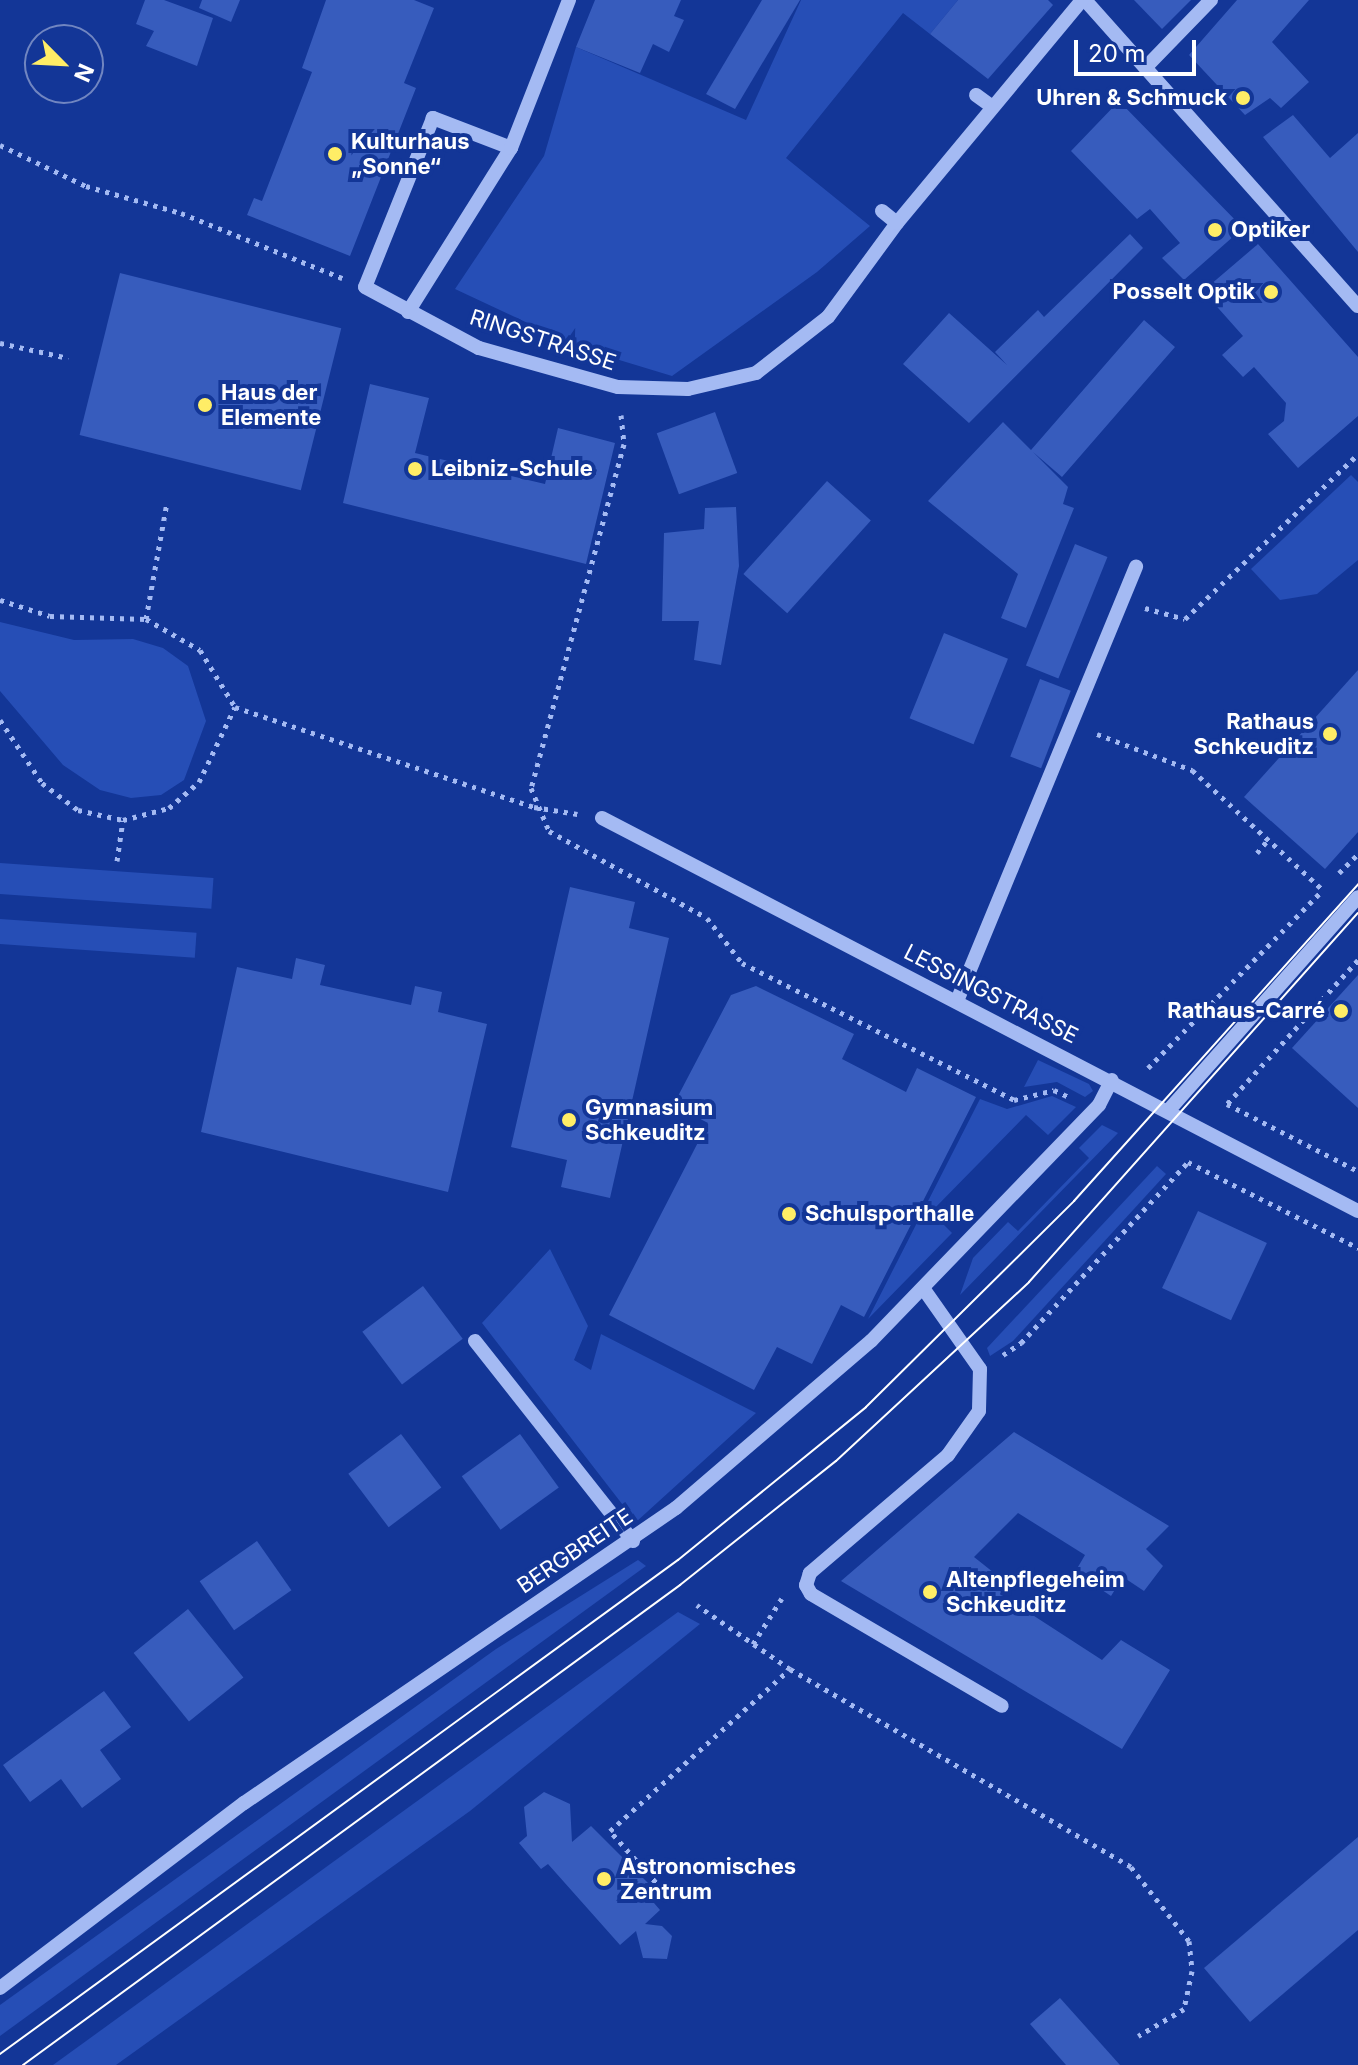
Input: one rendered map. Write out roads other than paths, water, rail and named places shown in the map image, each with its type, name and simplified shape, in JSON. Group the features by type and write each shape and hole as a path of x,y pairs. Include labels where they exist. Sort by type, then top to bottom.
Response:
{"street":[{"path":"408,312 511,148 569,0"},
{"path":"1084,0 1147,66 1358,306"},
{"name":"RINGSTRASSE","path":"511,148 433,118 365,287 479,348 618,387 688,389 756,373 828,317 897,223 991,106 1084,0"},
{"path":"1147,66 1211,0"},
{"path":"976,95 991,106"},
{"path":"882,211 897,223"},
{"path":"957,1001 1136,566"},
{"name":"LESSINGSTRASSE","path":"602,818 1112,1080 1358,1211"},
{"path":"1168,1111 1358,897"},
{"name":"BERGBREITE","path":"0,1988 244,1803 633,1541 871,1341 1099,1105 1112,1080"},
{"path":"923,1288 980,1369 979,1411 966,1434 810,1573 806,1585 811,1594 1002,1706"},
{"path":"475,1341 633,1541"}],"tram line":[{"path":"0,2054 678,1560 866,1407 1074,1201 1358,884"},
{"path":"23,2065 680,1585 836,1461 1029,1282 1358,913"}],"place":[{"name":"Uhren & Schmuck","path":"1243,98"},
{"name":"Kulturhaus „Sonne“","path":"335,154"},
{"name":"Optiker","path":"1215,230"},
{"name":"Posselt Optik","path":"1271,292"},
{"name":"Haus der Elemente","path":"205,405"},
{"name":"Leibniz-Schule","path":"415,469"},
{"name":"Rathaus Schkeuditz","path":"1330,734"},
{"name":"Rathaus-Carré","path":"1341,1011"},
{"name":"Gymnasium Schkeuditz","path":"569,1120"},
{"name":"Schulsporthalle","path":"789,1214"},
{"name":"Altenpflegeheim Schkeuditz","path":"930,1592"},
{"name":"Astronomisches Zentrum","path":"604,1879"}]}
